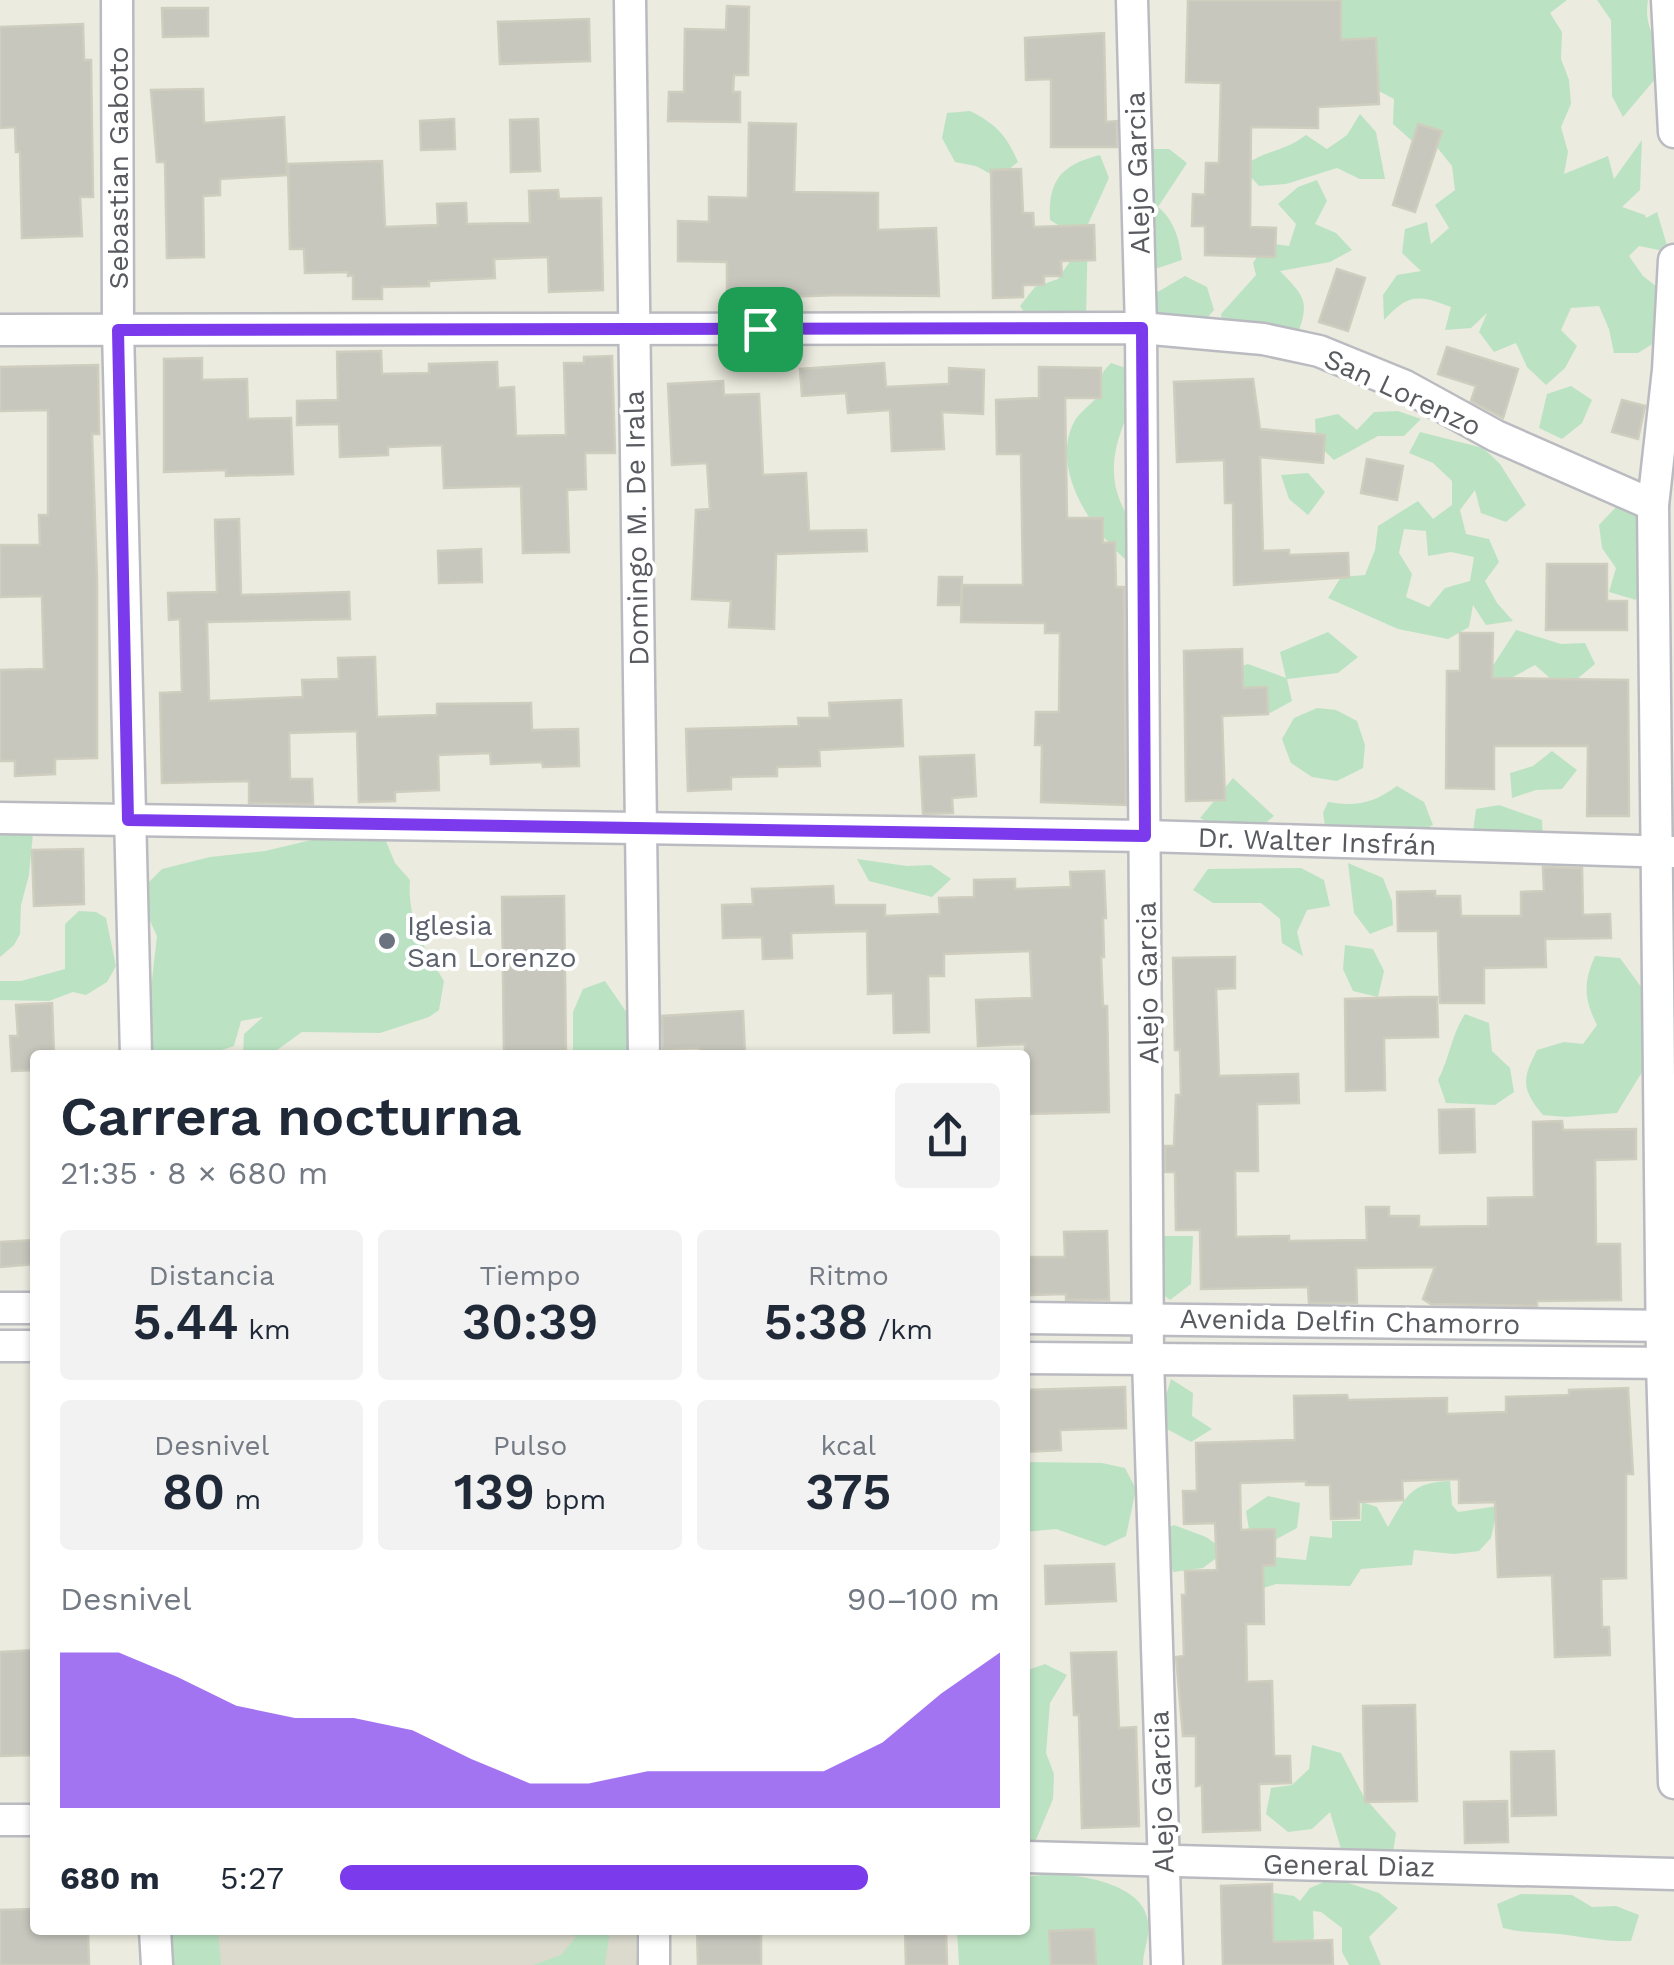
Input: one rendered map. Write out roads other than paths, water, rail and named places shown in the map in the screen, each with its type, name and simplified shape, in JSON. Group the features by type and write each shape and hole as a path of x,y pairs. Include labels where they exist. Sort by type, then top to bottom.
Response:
{"street":[{"name":"Sebastian Gaboto","path":"117,0 118,330 136,1050"},
{"name":"Domingo M. De Irala","path":"630,0 644,1050"},
{"name":"Alejo Garcia","path":"1132,0 1142,328 1148,1359 1168,1965"},
{"path":"1667,0 1674,132"},
{"path":"1674,260 1668,370 1653,505 1665,852 1674,1783"},
{"name":"San Lorenzo","path":"0,330 1142,328 1263,338 1319,351 1405,386 1496,436 1653,505"},
{"name":"Dr. Walter Insfrán","path":"0,818 1145,836 1665,852"},
{"path":"0,1308 30,1308"},
{"name":"Avenida Delfin Chamorro","path":"1030,1318 1668,1326"},
{"path":"0,1346 30,1346"},
{"name":"Avenida Delfin Chamorro","path":"1030,1358 1668,1363"},
{"path":"0,1820 30,1820"},
{"name":"General Diaz","path":"1030,1856 1674,1874"},
{"path":"156,1935 157,1965"},
{"path":"654,1935 654,1965"}],"place":[{"name":"Iglesia San Lorenzo","path":"387,941"}]}
